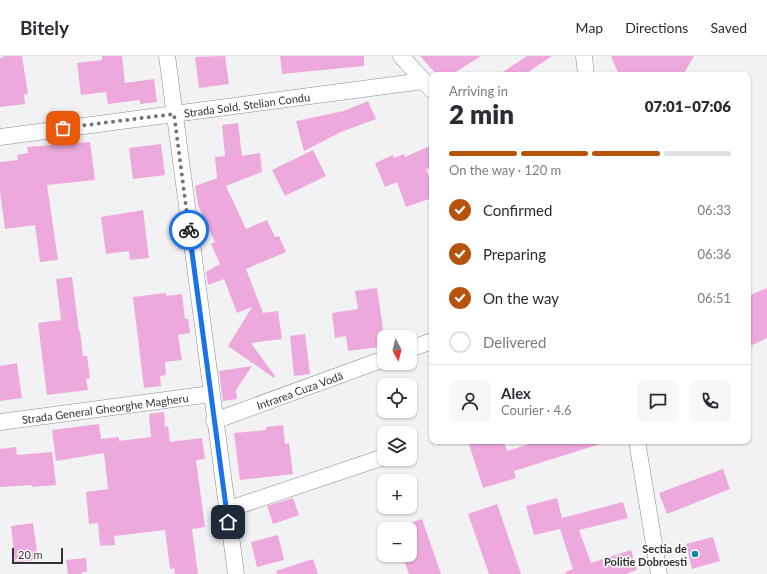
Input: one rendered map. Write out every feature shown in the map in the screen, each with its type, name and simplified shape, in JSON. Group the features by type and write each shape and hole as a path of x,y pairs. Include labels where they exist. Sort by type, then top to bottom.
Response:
{"street":[{"path":"167,56 214,421 236,574"},
{"path":"401,56 428,86"},
{"path":"584,56 586,72"},
{"name":"Strada Sold. Stelian Condu","path":"0,137 174,114 428,86"},
{"path":"417,346 429,342"},
{"name":"Intrarea Cuza Vodă","path":"214,421 377,362"},
{"name":"Strada General Gheorghe Magheru","path":"0,422 211,394"},
{"path":"637,444 659,574"},
{"path":"226,510 377,459"}],"building":[{"path":"3,56 22,56 28,94 24,94 25,104 0,107 0,58 3,58"},
{"path":"102,56 122,56 125,83 154,79 157,102 140,104 140,100 108,104 106,92 81,95 77,63 102,60"},
{"path":"225,56 229,84 199,88 195,57"},
{"path":"280,56 364,56 364,66 282,74"},
{"path":"420,56 481,56 456,72 434,72"},
{"path":"527,56 552,56 528,72 503,72"},
{"path":"611,56 694,56 685,72 618,72"},
{"path":"368,101 376,119 341,132 304,151 296,121 344,111"},
{"path":"238,123 242,156 260,153 262,172 226,186 246,229 267,220 275,237 279,236 286,252 246,269 263,313 278,311 282,339 251,343 275,376 274,378 228,346 252,307 237,313 224,279 208,285 206,272 220,264 211,244 215,242 198,205 195,186 217,178 215,157 225,156 222,125"},
{"path":"90,142 95,180 47,185 58,260 40,262 35,225 5,229 0,191 0,162 18,160 17,155 28,153 27,147"},
{"path":"161,144 165,175 133,179 129,148"},
{"path":"429,146 429,168 426,169 429,178 429,199 406,207 397,182 385,187 375,163 393,155 394,158 404,154 405,157"},
{"path":"313,150 326,176 285,196 272,170"},
{"path":"143,210 149,258 130,260 129,251 106,254 101,217"},
{"path":"72,277 83,356 87,356 90,378 86,379 88,390 47,395 38,323 61,320 56,279"},
{"path":"377,288 383,330 377,330 377,347 348,351 346,336 335,338 332,313 358,309 355,291"},
{"path":"767,288 767,338 751,346 751,295"},
{"path":"166,293 166,296 182,294 185,319 188,319 190,333 178,335 182,360 165,362 166,375 160,376 161,386 144,388 133,297"},
{"path":"305,334 310,374 294,376 290,336"},
{"path":"17,363 22,398 0,401 0,366"},
{"path":"252,366 236,390 237,399 223,401 219,371"},
{"path":"164,412 165,427 168,426 170,442 202,438 205,459 196,460 205,527 192,529 198,574 175,574 174,568 170,569 165,530 114,536 115,545 100,546 98,523 89,524 86,492 108,489 104,453 56,461 52,430 99,424 101,439 119,437 119,441 151,437 149,414"},
{"path":"283,425 285,444 289,443 293,474 240,480 234,433 266,430 266,427"},
{"path":"469,444 505,444 507,451 529,444 600,444 514,471 516,478 483,488"},
{"path":"16,447 17,455 52,452 56,485 0,487 0,449"},
{"path":"723,469 730,489 667,514 659,493"},
{"path":"293,498 299,515 273,524 267,506"},
{"path":"557,498 562,518 623,502 628,518 579,530 591,563 631,550 637,570 626,574 566,574 565,572 573,569 560,529 534,535 526,506"},
{"path":"497,504 521,574 489,574 468,514"},
{"path":"422,519 441,574 409,574 405,562 417,562 417,522 413,522"},
{"path":"33,523 38,560 15,562 11,526"},
{"path":"278,535 284,560 257,567 251,542"},
{"path":"713,537 720,561 692,569 686,544"},
{"path":"86,558 87,572 82,572 82,574 68,574 66,560"},
{"path":"313,559 318,574 277,574 276,571"}],"way so far":[{"path":"63,128 174,114 189,230"}],"place":[{"name":"Sectia de Politie Dobroesti","path":"695,554"}],"route":[{"path":"189,230 228,522"}]}
